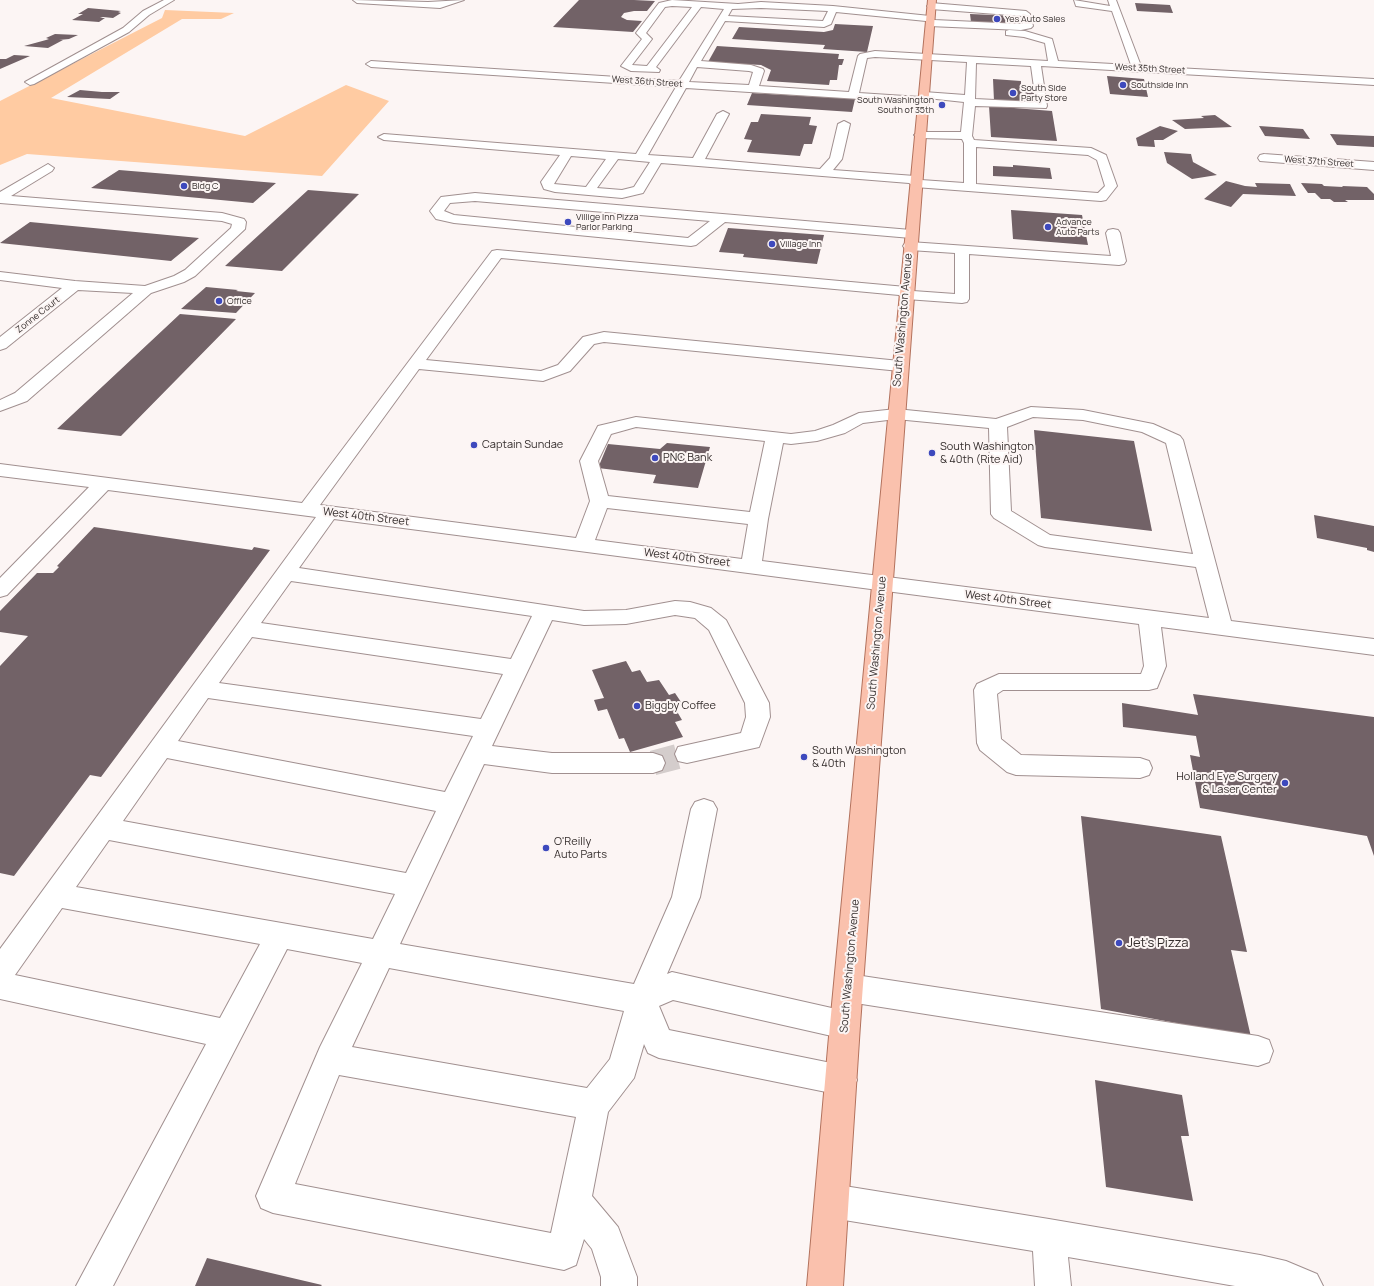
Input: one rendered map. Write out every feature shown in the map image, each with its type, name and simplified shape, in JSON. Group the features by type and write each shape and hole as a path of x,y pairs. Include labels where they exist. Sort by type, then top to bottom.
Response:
{"main road":[{"name":"South Washington Avenue","path":"825,1286 844,1025 849,988 910,240 924,98 929,12"}],"street":[{"path":"30,82 126,30 146,13 170,0"},
{"path":"357,0 440,5 460,0"},
{"path":"764,0 892,6"},
{"path":"1078,0 1079,4 1114,4 1137,69"},
{"path":"665,71 626,66 647,39 641,33 662,5 672,3 729,8 761,5 832,12 929,12 1026,14 1028,26 1021,27 929,12"},
{"path":"649,70 698,5"},
{"path":"640,158 682,85 687,70 710,40 729,8"},
{"path":"655,15 815,24 828,22 832,12"},
{"path":"929,12 976,34 995,32 1024,34 1048,41 1054,64"},
{"path":"644,36 710,40"},
{"path":"853,96 863,56 875,54 926,63 940,70"},
{"path":"970,187 968,140 970,101 966,72 972,59"},
{"name":"West 35th Street","path":"926,63 972,59 1374,82"},
{"name":"West 36th Street","path":"371,64 853,96 924,98 1042,106 1036,63"},
{"path":"1090,66 1092,77"},
{"path":"687,70 751,68 759,71 753,89"},
{"path":"697,163 723,114"},
{"path":"823,173 836,159 844,124"},
{"path":"384,137 1101,197 1111,186 1102,158 1091,152 920,135"},
{"path":"568,152 547,182 548,186 555,188 622,194 632,193 639,190 658,160"},
{"path":"589,191 614,156"},
{"name":"West 37th Street","path":"1264,158 1374,166"},
{"path":"0,198 48,168"},
{"path":"721,219 691,242 454,219 441,216 437,211 446,200 475,197 721,219 910,240 962,250 1119,262 1113,233"},
{"path":"0,198 222,217 234,219 239,222 238,228 229,238 190,273 179,280 146,290 75,285 0,276"},
{"path":"0,972 285,573 318,511 415,364 497,254 541,256 962,299 962,250"},
{"name":"Zonne Court","path":"0,345 75,285"},
{"path":"0,406 21,397 146,290"},
{"path":"415,364 543,376 564,368 589,340 604,337 900,366"},
{"path":"583,545 600,501 589,460 604,430 636,422 790,439 817,436 839,429 859,418 896,414 998,424 1032,412 1082,415 1147,428 1174,440 1222,628"},
{"path":"998,424 1001,514 1045,542 1205,562"},
{"path":"751,567 758,519 775,437"},
{"name":"West 40th Street","path":"0,470 1374,647"},
{"path":"0,590 104,483"},
{"path":"600,501 758,519"},
{"path":"285,573 584,618 626,617 675,608 690,609 703,614 718,625 757,703 758,717 751,740 687,754"},
{"path":"545,612 331,1058 273,1196 564,1253 594,1105 623,1066 642,999 686,898 704,809"},
{"path":"1140,768 1016,765 989,743 985,690 999,682 1149,682 1155,666 1148,618"},
{"path":"245,628 518,668"},
{"path":"202,689 489,729"},
{"path":"161,746 453,804"},
{"path":"477,754 552,763 653,763"},
{"path":"102,828 414,886"},
{"path":"55,895 642,999 672,986 844,1025"},
{"path":"94,1286 280,935"},
{"path":"0,985 228,1034"},
{"path":"849,988 1258,1051"},
{"path":"642,999 660,1043 840,1080"},
{"path":"331,1058 594,1105"},
{"path":"832,1201 1049,1236 1252,1272 1286,1279 1304,1286"},
{"path":"574,1202 606,1239 619,1277 619,1286"},
{"path":"1049,1236 1053,1286"}],"shaded area":[{"path":"165,10 234,13 221,19 182,19 51,98 245,136 346,85 389,101 322,176 27,154 0,165 0,101 162,18"}],"building":[{"path":"579,0 655,1 647,11 624,13 621,17 627,20 642,21 633,32 553,27"},
{"path":"1135,3 1170,5 1173,13 1137,11"},
{"path":"88,8 121,11 118,12 121,13 113,18 103,17 100,18 105,18 99,22 72,20 83,14 78,14"},
{"path":"970,14 1017,16 1018,25 971,22"},
{"path":"835,24 873,26 867,52 823,49 825,45 732,39 739,27 824,32 833,30"},
{"path":"55,34 78,35 69,39 59,40 63,40 48,48 24,46 49,39 46,38"},
{"path":"717,46 839,54 838,59 844,59 842,65 839,65 837,80 830,80 829,85 767,81 771,70 761,65 708,62"},
{"path":"14,55 30,56 0,69 0,59 6,59"},
{"path":"1107,76 1144,79 1148,97 1110,94"},
{"path":"993,79 1021,81 1021,87 1036,89 1038,103 994,101"},
{"path":"80,90 120,92 110,99 67,97"},
{"path":"752,93 855,99 852,112 747,105"},
{"path":"989,106 1052,111 1057,141 991,137"},
{"path":"761,114 811,117 809,125 817,126 812,144 804,144 800,156 747,152 752,140 744,139 751,122 758,122"},
{"path":"1215,115 1232,127 1185,129 1172,120 1204,118 1201,116"},
{"path":"1160,126 1178,131 1163,140 1154,140 1155,147 1138,146 1136,138"},
{"path":"1259,126 1303,129 1310,139 1265,136"},
{"path":"1330,134 1374,136 1374,147 1337,145"},
{"path":"1164,152 1191,154 1193,162 1217,175 1192,179 1167,163"},
{"path":"1013,165 1050,168 1052,179 993,176 993,166 1013,167"},
{"name":"Bldg C","path":"119,170 276,183 253,203 91,188"},
{"path":"1226,181 1245,186 1257,187 1255,183 1290,184 1296,196 1243,194 1231,207 1204,199"},
{"path":"1301,183 1322,184 1324,186 1367,187 1374,194 1374,200 1345,200 1348,202 1334,202 1330,199 1321,199 1315,193 1308,193"},
{"path":"308,190 359,194 282,271 225,266"},
{"name":"Advance Auto Parts","path":"1011,210 1082,215 1088,245 1013,239"},
{"path":"30,222 199,238 171,261 0,243"},
{"name":"Village Inn","path":"728,228 824,235 817,264 743,257 744,254 719,252"},
{"name":"Office","path":"206,287 255,293 236,313 181,309"},
{"path":"180,314 236,319 121,436 57,429"},
{"path":"1034,430 1134,441 1152,531 1041,518"},
{"name":"PNC Bank","path":"667,443 710,447 698,488 653,483 656,475 598,468 608,444 660,449"},
{"path":"1314,515 1374,526 1374,552 1367,550 1367,548 1317,538"},
{"path":"94,527 252,550 254,547 270,550 101,777 90,775 14,876 0,873 0,666 28,636 0,632 0,611 37,573 53,573 59,567 57,566"},
{"name":"Biggby Coffee","path":"626,661 632,672 640,670 647,682 659,680 669,695 675,693 683,705 675,708 682,720 675,722 683,737 630,752 624,738 619,739 607,709 598,711 594,700 604,698 592,670"},
{"name":"Holland Eye Surgery & Laser Center","path":"1193,694 1374,717 1374,856 1367,836 1200,808 1190,755 1200,757 1196,736 1123,727 1122,703 1198,715"},
{"path":"1081,816 1221,836 1247,952 1231,950 1251,1037 1101,1009"},
{"path":"1095,1080 1182,1095 1189,1136 1181,1136 1193,1201 1106,1187"},
{"path":"207,1258 322,1285 195,1286"}],"tunnel":[{"path":"653,763 687,754"}],"place":[{"name":"Yes Auto Sales","path":"997,19"},
{"name":"Southside Inn","path":"1123,85"},
{"name":"South Side Party Store","path":"1013,93"},
{"name":"South Washington South of 35th","path":"942,105"},
{"name":"Bldg C","path":"184,186"},
{"name":"Villige Inn Pizza Parlor Parking","path":"568,222"},
{"name":"Advance Auto Parts","path":"1048,227"},
{"name":"Village Inn","path":"772,244"},
{"name":"Office","path":"219,301"},
{"name":"Captain Sundae","path":"474,445"},
{"name":"South Washington & 40th (Rite Aid)","path":"932,453"},
{"name":"PNC Bank","path":"655,458"},
{"name":"Biggby Coffee","path":"637,706"},
{"name":"South Washington & 40th","path":"804,757"},
{"name":"Holland Eye Surgery & Laser Center","path":"1285,783"},
{"name":"O'Reilly Auto Parts","path":"546,848"},
{"name":"Jet's Pizza","path":"1119,943"}]}
